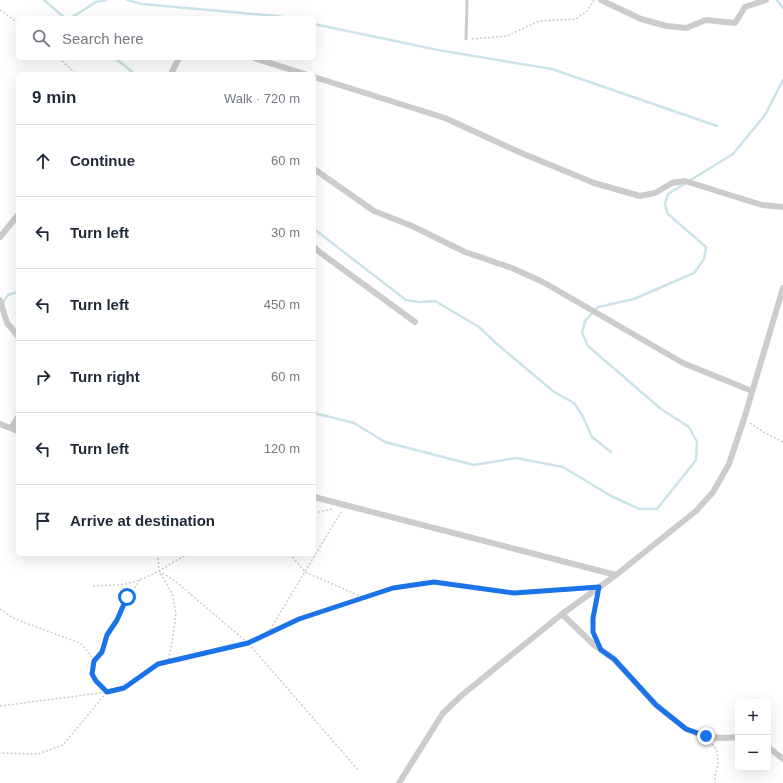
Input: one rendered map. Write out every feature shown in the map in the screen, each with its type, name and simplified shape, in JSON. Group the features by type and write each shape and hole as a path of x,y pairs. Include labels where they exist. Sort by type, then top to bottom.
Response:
{"street":[{"path":"601,0 641,19 667,26 686,28 706,20 735,23 745,7 766,0"},
{"path":"172,72 178,60"},
{"path":"260,60 299,72"},
{"path":"316,78 446,118 519,152 594,182 640,196 655,193 672,183 685,181 762,205 783,207"},
{"path":"316,170 374,211 412,226 465,252 512,268 543,282 683,363 752,391"},
{"path":"0,237 16,217"},
{"path":"316,249 416,322"},
{"path":"399,783 443,713 462,695 562,614 616,575 696,511 713,492 729,464 783,288"},
{"path":"0,300 7,323 16,334"},
{"path":"11,428 16,420"},
{"path":"0,424 16,430"},
{"path":"316,498 616,575"},
{"path":"562,614 593,644 614,659 656,705 686,729 706,736 735,737"},
{"path":"771,749 783,759"}],"lane":[{"path":"466,39 467,0"}],"path":[{"path":"466,39 507,36 539,21 576,19 587,11 594,0"},
{"path":"0,10 16,22"},
{"path":"60,60 74,72"},
{"path":"744,419 765,433 783,442"},
{"path":"316,554 345,505"},
{"path":"316,512 333,508"},
{"path":"158,556 159,571 172,593 176,614 168,662"},
{"path":"93,586 124,584 140,580 159,571 184,556"},
{"path":"292,556 305,572 363,598"},
{"path":"268,634 315,556"},
{"path":"159,571 175,581 248,643 359,771"},
{"path":"107,692 96,681 92,674 94,661 102,652 107,635 117,620 127,597 140,580"},
{"path":"0,706 107,692 124,688 158,664 248,643 299,619 393,588 434,582 514,593 599,587 593,618 593,632 596,638"},
{"path":"0,609 15,619 80,643 94,661"},
{"path":"0,753 38,754 63,744 107,692"},
{"path":"706,736 717,750 718,765 715,775 715,783"}],"waterway":[{"path":"44,0 63,16"},
{"path":"74,16 96,2 106,0"},
{"path":"127,0 142,4 277,16"},
{"path":"777,0 783,8"},
{"path":"316,24 438,50 552,69 717,126"},
{"path":"118,60 132,72"},
{"path":"316,414 354,423 385,442 474,465 516,458 563,467 611,496 639,509 657,509 696,460 697,442 689,427 661,409 588,346 582,333 585,321 598,307 634,299 694,273 704,259 706,247 668,214 665,204 668,194 733,154 765,115 783,80"},
{"path":"316,231 406,300 420,302 435,301 479,327 554,392 574,403 582,415 592,437 611,452"},
{"path":"2,304 8,295 16,293"}],"route":[{"path":"127,597 117,620 107,635 102,652 94,661 92,674 96,681 107,692 124,688 158,664 248,643 299,619 393,588 434,582 514,593 599,587 593,618 593,632 601,650 614,659 656,705 686,729 706,736"}]}
